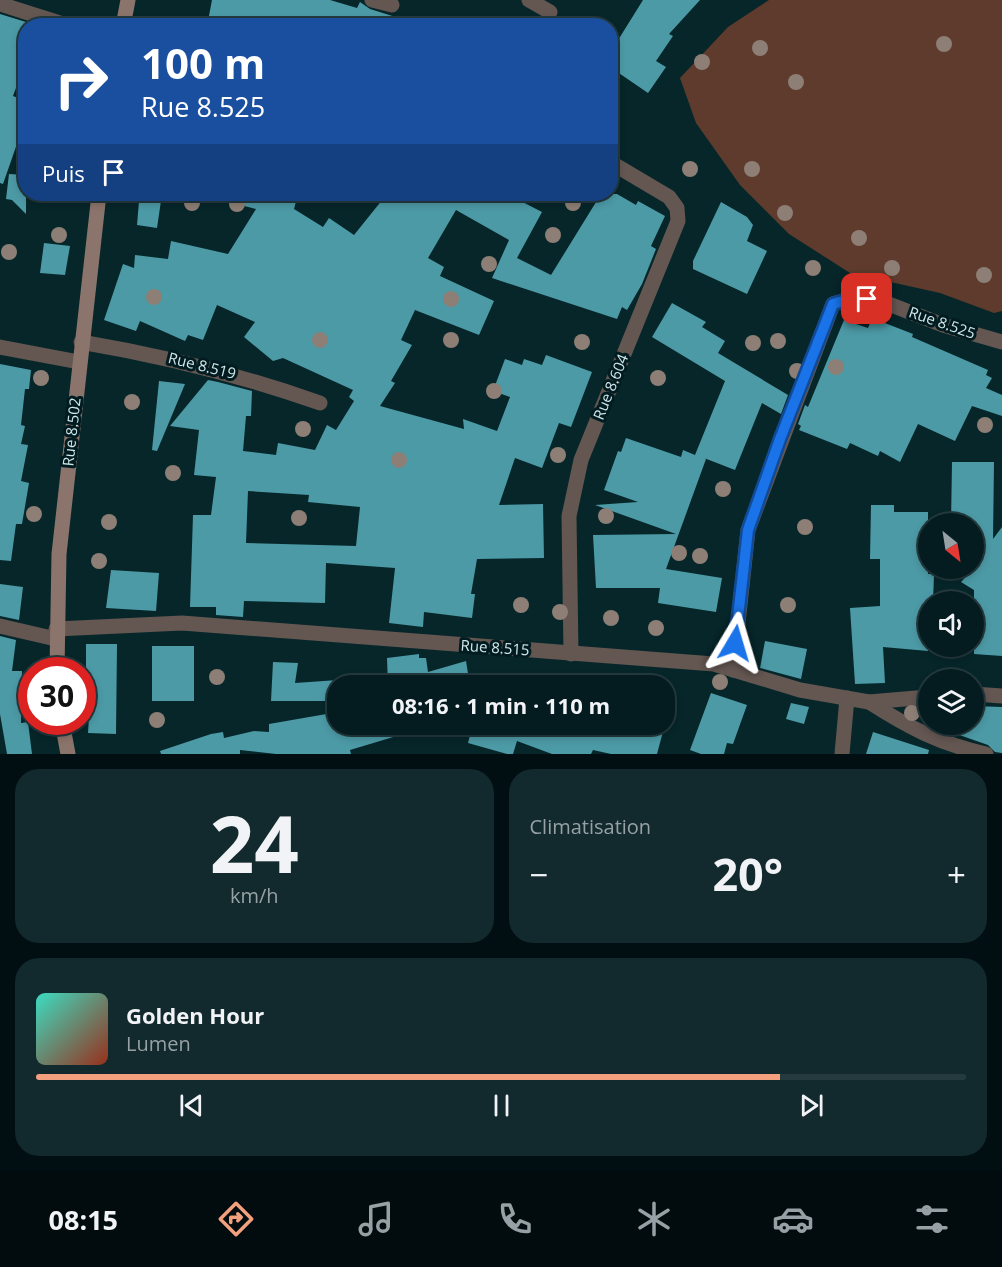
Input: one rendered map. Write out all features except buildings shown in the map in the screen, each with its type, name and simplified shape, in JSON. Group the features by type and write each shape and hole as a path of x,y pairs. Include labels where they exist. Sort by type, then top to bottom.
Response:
{"main road":[{"path":"125,18 128,0"},
{"name":"Rue 8.502","path":"57,657 59,554 98,201"},
{"path":"64,735 68,754"}],"street":[{"path":"372,0 392,5"},
{"path":"529,0 550,12"},
{"path":"0,4 44,18"},
{"name":"Rue 8.604","path":"571,654 569,516 582,460 678,221 677,207 669,197 618,167"},
{"name":"Rue 8.525","path":"733,670 748,530 780,439 833,304 853,298 881,301 943,325 1002,342"},
{"name":"Rue 8.519","path":"81,342 154,354 249,378 320,403"},
{"path":"0,347 79,362"},
{"name":"Rue 8.515","path":"0,626 56,634 182,623 714,664 800,690 869,702 918,698"},
{"path":"984,695 1002,696"},
{"path":"842,754 847,698"},
{"path":"869,702 910,728 956,747 986,754"}],"shaded area":[{"path":"769,0 1002,0 1002,311 994,313 940,293 850,273 789,234 740,185 696,123 680,78 728,27"}],"route":[{"path":"735,643 748,530 825,321 833,304 853,298 867,299"}]}
